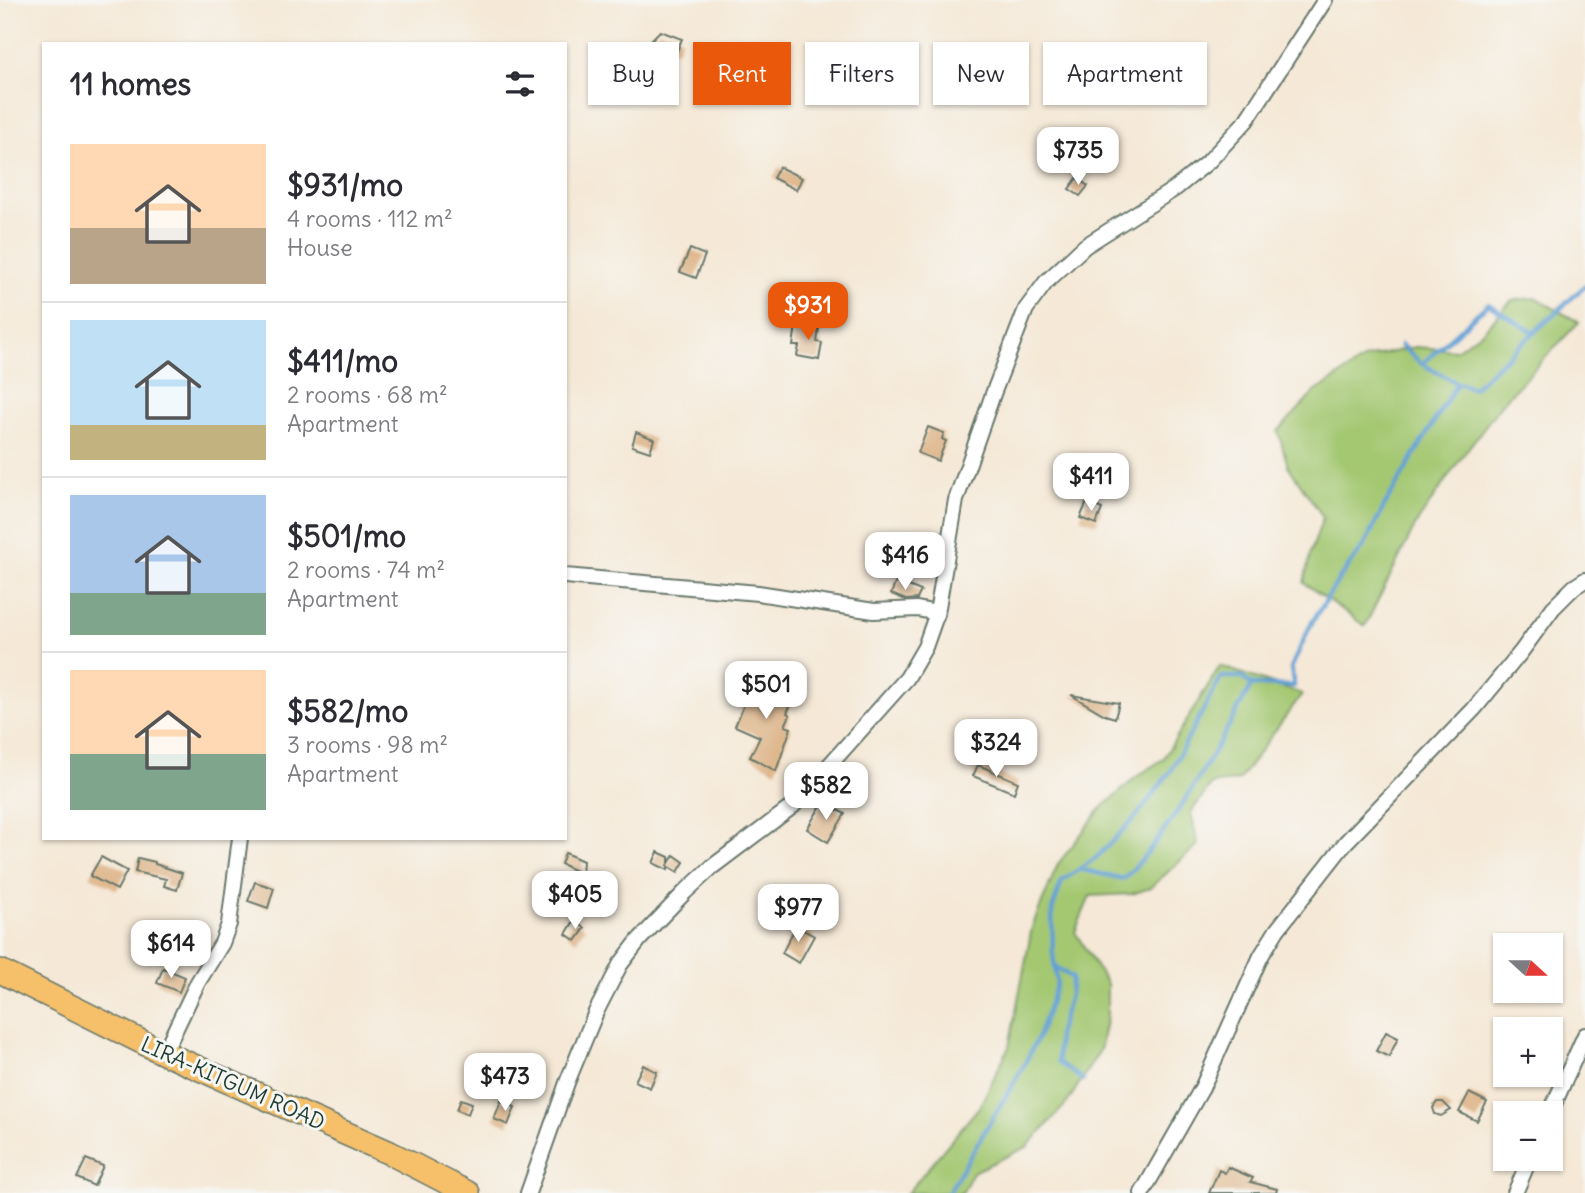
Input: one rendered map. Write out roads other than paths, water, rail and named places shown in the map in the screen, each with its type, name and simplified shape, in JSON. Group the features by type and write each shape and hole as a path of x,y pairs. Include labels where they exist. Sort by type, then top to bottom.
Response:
{"main road":[{"name":"LIRA-KITGUM ROAD","path":"0,971 164,1053 390,1153 468,1193"}],"street":[{"path":"528,1193 568,1080 596,1012 620,965 639,940 712,867 793,806 907,678 925,647 937,613 956,500 993,394 1030,303 1046,282 1085,246 1176,188 1209,161 1246,121 1325,0"},
{"path":"567,576 758,593 874,611 917,609 937,613"},
{"path":"1142,1193 1202,1088 1261,956 1277,930 1346,842 1474,709 1553,608 1585,580"},
{"path":"164,1053 198,982 222,943 229,924 240,840"},
{"path":"1555,1101 1585,1035"},
{"path":"1515,1193 1524,1171"}],"waterway":[{"path":"1079,869 1124,879 1178,811 1252,685 1294,686 1291,668 1311,624 1339,579 1364,546 1387,501 1457,383 1473,388 1585,286"},
{"path":"1422,364 1488,304 1534,333"},
{"path":"1401,345 1422,364 1457,383"},
{"path":"948,1193 1022,1069 1039,1035 1057,983 1052,910 1062,881 1097,857 1135,818 1170,772 1221,677 1241,677 1252,685"},
{"path":"1055,966 1072,978 1070,995 1058,1035 1058,1062 1083,1080"}]}
